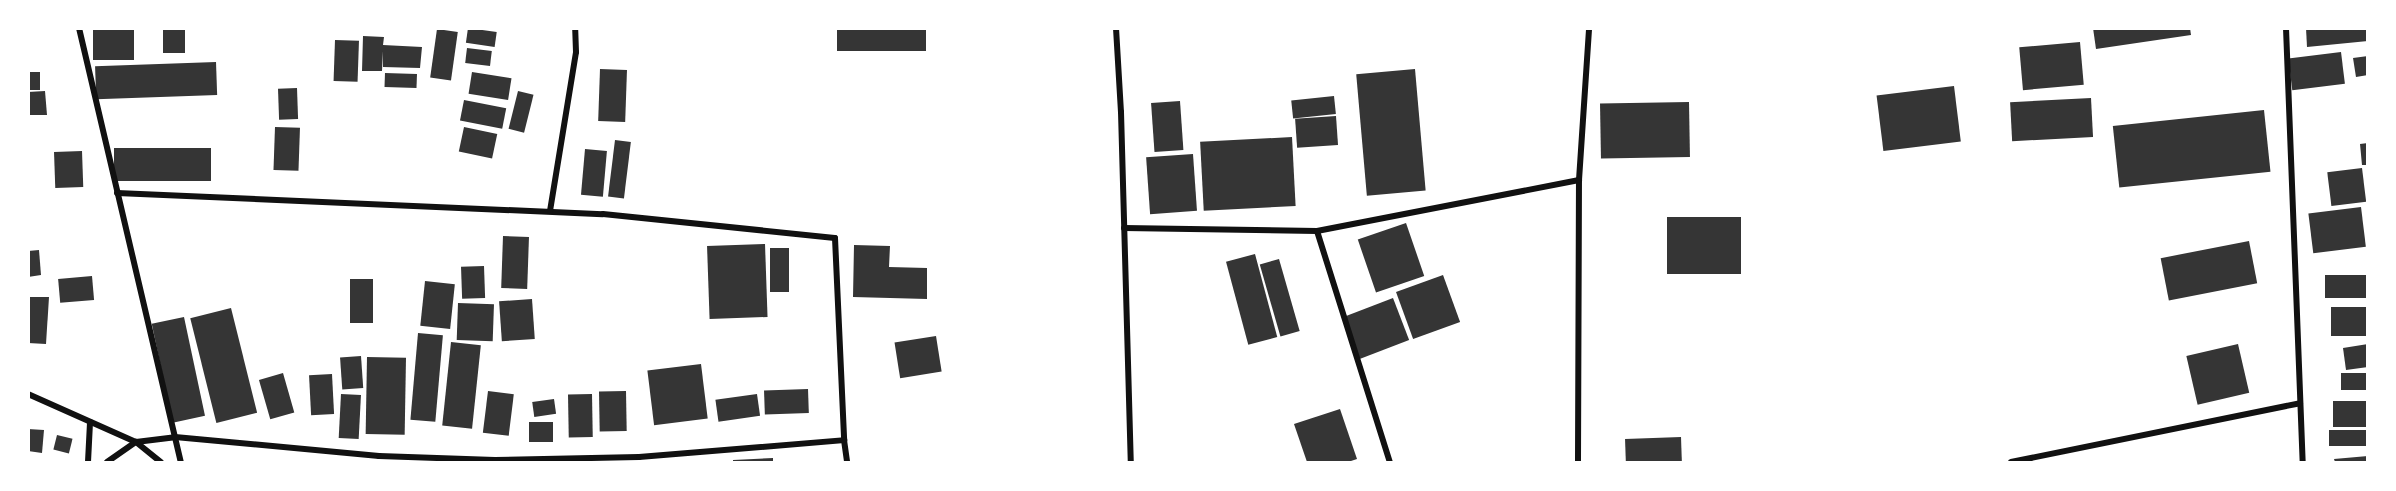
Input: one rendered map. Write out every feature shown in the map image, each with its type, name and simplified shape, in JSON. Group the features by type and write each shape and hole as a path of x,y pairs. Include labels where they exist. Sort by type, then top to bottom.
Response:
{"street":[{"path":"79,28 181,462"},
{"path":"550,211 576,52 575,28"},
{"path":"1116,28 1131,462"},
{"path":"1578,462 1579,180 1589,28"},
{"path":"2286,28 2303,462"},
{"path":"1124,228 1317,231 1579,180"},
{"path":"117,193 603,214 835,238 844,440 847,462"},
{"path":"1317,231 1390,462"},
{"path":"28,394 136,442 160,462"},
{"path":"2011,462 2300,403"},
{"path":"88,462 90,422"},
{"path":"107,462 136,442 176,437 379,456 495,460 639,457 844,440"}],"building":[{"path":"93,28 134,28 134,60 93,60"},
{"path":"163,28 185,28 185,53 163,53"},
{"path":"468,28 497,32 495,47 466,43"},
{"path":"837,28 926,28 926,51 837,51"},
{"path":"2093,28 2190,28 2191,35 2096,49"},
{"path":"2306,28 2368,28 2368,41 2307,47"},
{"path":"437,29 458,32 451,80 430,78"},
{"path":"363,36 384,37 383,45 422,47 420,68 383,67 383,51 382,71 362,71"},
{"path":"335,40 359,41 358,82 334,81"},
{"path":"2080,42 2084,85 2023,90 2019,47"},
{"path":"467,48 492,51 490,66 465,63"},
{"path":"2341,52 2345,84 2292,90 2288,58"},
{"path":"2368,56 2368,75 2356,77 2353,58"},
{"path":"216,62 217,95 96,99 95,66"},
{"path":"600,69 627,70 625,122 598,121"},
{"path":"1415,69 1426,191 1367,196 1356,74"},
{"path":"28,72 40,72 40,90 28,90"},
{"path":"472,72 512,78 508,100 469,94"},
{"path":"385,73 417,74 416,88 385,87"},
{"path":"1954,86 1961,142 1883,151 1877,96"},
{"path":"297,88 298,119 279,120 278,89"},
{"path":"45,91 47,115 28,115 28,92"},
{"path":"518,91 534,95 524,133 509,129"},
{"path":"1334,96 1336,114 1293,118 1291,100"},
{"path":"2091,98 2093,137 2012,141 2010,102"},
{"path":"464,100 506,108 502,129 460,121"},
{"path":"1180,101 1183,150 1154,152 1151,103"},
{"path":"1689,102 1690,157 1601,159 1600,104"},
{"path":"2264,110 2270,172 2119,188 2113,126"},
{"path":"1336,116 1338,145 1297,148 1295,119"},
{"path":"275,127 300,128 298,171 273,170"},
{"path":"464,127 497,134 492,159 459,151"},
{"path":"1292,137 1296,206 1204,211 1200,142"},
{"path":"615,140 631,142 624,199 608,197"},
{"path":"2368,143 2368,165 2362,165 2360,144"},
{"path":"114,148 211,148 211,181 114,181"},
{"path":"585,149 607,151 603,197 581,195"},
{"path":"82,151 83,187 55,188 54,152"},
{"path":"1193,154 1197,211 1150,214 1146,157"},
{"path":"2362,168 2366,202 2331,206 2327,172"},
{"path":"2361,207 2366,247 2313,253 2308,213"},
{"path":"1667,217 1741,217 1741,274 1667,274"},
{"path":"1406,223 1424,276 1376,293 1358,240"},
{"path":"503,236 529,237 527,289 501,288"},
{"path":"2249,241 2257,283 2169,300 2161,258"},
{"path":"765,244 768,317 710,319 707,246"},
{"path":"854,245 890,246 889,267 927,268 927,299 853,297"},
{"path":"770,248 789,248 789,292 770,292"},
{"path":"39,250 41,275 28,277 28,251"},
{"path":"1255,254 1277,337 1248,345 1226,262"},
{"path":"1279,259 1300,331 1280,337 1260,265"},
{"path":"484,266 485,298 462,299 461,267"},
{"path":"1443,275 1460,322 1413,339 1396,292"},
{"path":"2325,275 2368,275 2368,298 2325,298"},
{"path":"92,276 94,300 60,303 58,279"},
{"path":"350,279 373,279 373,323 350,323"},
{"path":"425,281 455,284 450,329 420,326"},
{"path":"28,297 49,297 46,344 28,343"},
{"path":"1393,298 1409,340 1360,359 1344,317"},
{"path":"532,299 535,339 502,341 499,301"},
{"path":"458,303 494,304 493,341 457,340"},
{"path":"2331,307 2368,307 2368,336 2331,336"},
{"path":"231,308 257,413 216,423 190,318"},
{"path":"184,317 205,416 173,423 152,324"},
{"path":"418,333 443,335 435,422 410,420"},
{"path":"936,336 942,372 900,378 895,343"},
{"path":"451,342 481,345 472,429 442,426"},
{"path":"2238,344 2249,393 2198,405 2186,356"},
{"path":"2368,344 2368,367 2346,370 2343,348"},
{"path":"361,356 363,388 342,389 340,357"},
{"path":"367,357 406,358 405,435 366,434"},
{"path":"701,364 708,419 654,425 647,371"},
{"path":"283,373 294,412 270,419 259,380"},
{"path":"2341,373 2368,373 2368,390 2341,390"},
{"path":"332,374 334,414 311,415 309,375"},
{"path":"808,389 809,413 765,415 764,391"},
{"path":"488,391 514,394 509,436 483,433"},
{"path":"599,391 626,391 627,431 600,431"},
{"path":"341,394 361,395 359,439 339,438"},
{"path":"568,394 592,394 593,437 569,437"},
{"path":"757,394 760,416 718,422 715,400"},
{"path":"554,399 556,414 534,417 532,402"},
{"path":"2333,401 2368,401 2368,427 2333,427"},
{"path":"1340,409 1357,459 1348,462 1307,462 1294,424"},
{"path":"529,422 553,422 553,442 529,442"},
{"path":"28,429 44,430 42,453 28,451"},
{"path":"2329,430 2368,430 2368,446 2329,446"},
{"path":"57,435 73,439 69,453 53,450"},
{"path":"1681,437 1682,462 1626,462 1625,439"},
{"path":"2368,456 2368,462 2335,462 2334,459"},
{"path":"773,458 773,462 733,462 733,460"}]}
